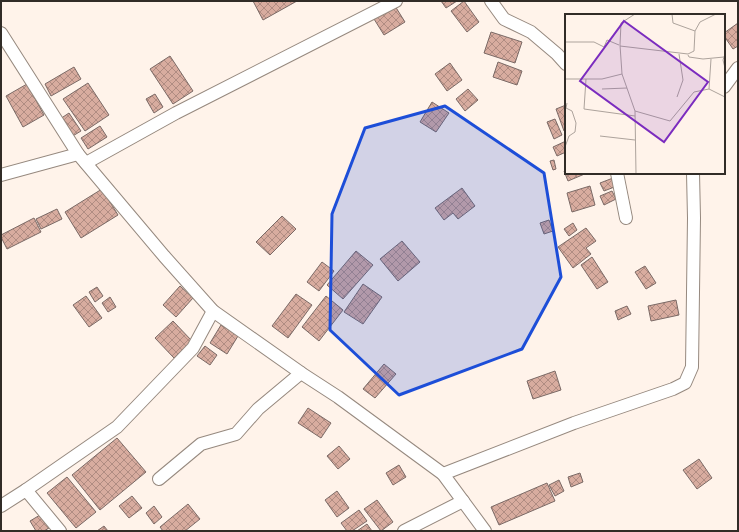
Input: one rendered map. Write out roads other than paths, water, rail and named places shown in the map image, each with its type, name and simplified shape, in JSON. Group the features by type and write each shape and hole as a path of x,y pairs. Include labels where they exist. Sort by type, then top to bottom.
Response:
{"street":[{"path":"86,163 176,113 396,1"},
{"path":"491,1 504,19 531,32 565,63"},
{"path":"1,33 78,154 164,256 213,311 338,397 442,474 485,531"},
{"path":"725,86 738,68"},
{"path":"1,175 78,154"},
{"path":"617,174 626,218"},
{"path":"442,474 574,423 673,389 685,382 692,367 694,218 693,174"},
{"path":"1,506 117,427 193,348 213,311"},
{"path":"159,479 201,444 236,434 258,409 301,373"},
{"path":"26,490 60,531"},
{"path":"404,531 463,501"}]}
